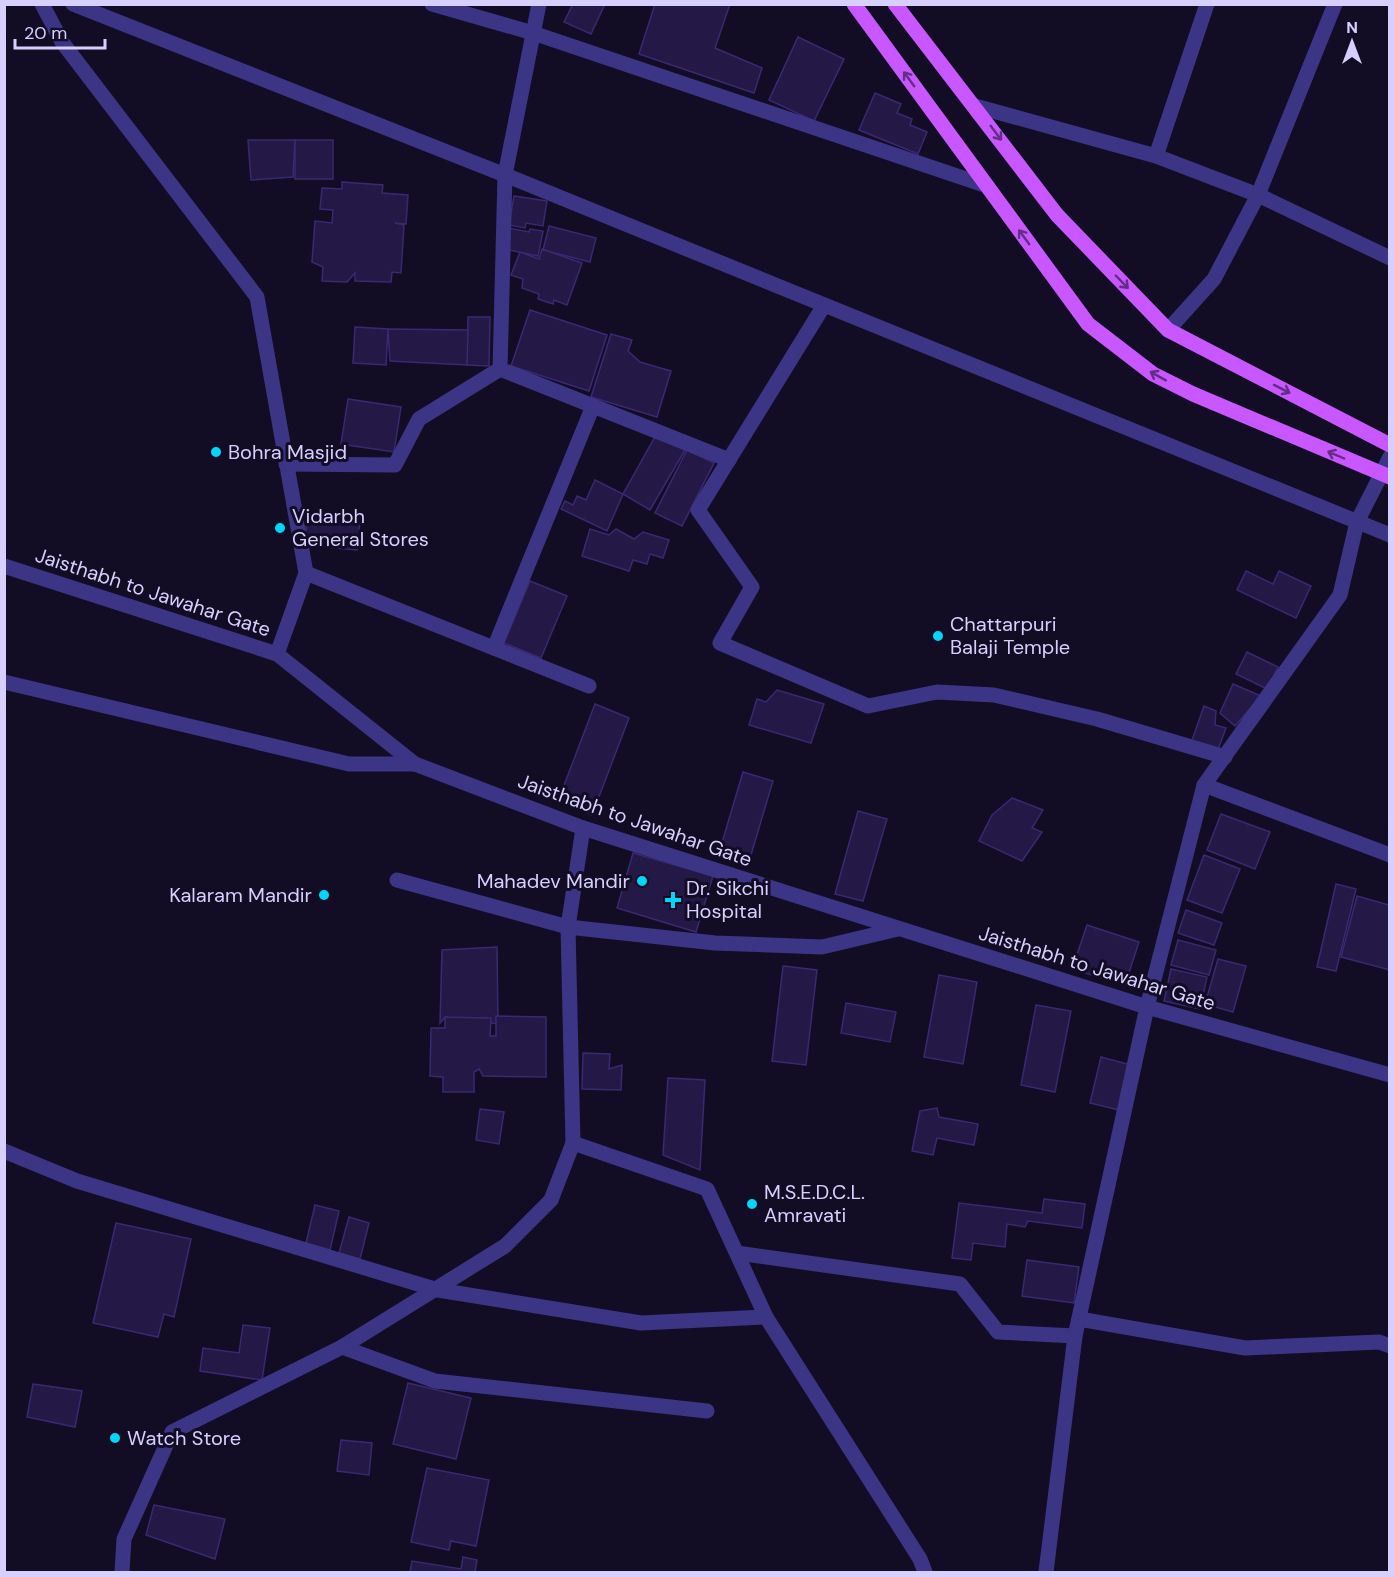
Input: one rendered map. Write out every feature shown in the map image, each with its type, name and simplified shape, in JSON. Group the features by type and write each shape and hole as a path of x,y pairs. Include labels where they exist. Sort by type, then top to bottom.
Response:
{"main road":[{"path":"854,4 1088,324 1112,345 1154,374 1193,394 1385,476"},
{"path":"902,8 1057,215 1168,330 1389,445"}],"street":[{"path":"42,4 62,42 257,297 306,573 277,654"},
{"path":"73,4 505,175 823,307 1110,420 1389,535"},
{"path":"432,4 533,33 987,186"},
{"path":"500,369 505,175 539,4"},
{"path":"1156,156 1207,4"},
{"path":"1168,330 1214,279 1258,195 1335,4"},
{"path":"975,106 1156,156 1258,195 1389,258"},
{"path":"823,307 698,510 752,587 720,643 868,706 937,693 994,695 1097,719 1225,757"},
{"path":"286,464 395,465 419,419 500,369"},
{"path":"500,369 729,460"},
{"path":"495,648 593,406"},
{"path":"1046,1572 1075,1336 1147,1007 1204,785 1340,595 1357,522 1385,476 1389,457"},
{"name":"Jaisthabh to Jawahar Gate","path":"4,566 277,654 415,764 583,828 1147,1007 1389,1075"},
{"path":"306,573 589,686"},
{"path":"4,682 349,764 415,764"},
{"path":"1204,785 1389,855"},
{"path":"122,1572 124,1539 172,1432 342,1347 438,1290 505,1246 551,1200 573,1143 568,927 583,828"},
{"path":"397,880 568,927 715,943 822,946 899,929"},
{"path":"573,1143 707,1189 766,1317 920,1559 925,1572"},
{"path":"4,1151 76,1181 438,1290 640,1323 766,1317"},
{"path":"737,1253 960,1284 998,1332 1075,1336"},
{"path":"1079,1319 1245,1348 1379,1342 1389,1346"},
{"path":"342,1347 435,1382 707,1411"}],"building":[{"path":"573,4 605,4 591,34 564,22"},
{"path":"655,4 730,4 715,48 762,68 754,93 639,54"},
{"path":"798,37 844,59 814,121 769,100"},
{"path":"875,93 901,104 897,113 912,119 910,125 927,132 918,154 859,130"},
{"path":"248,140 295,140 293,177 251,180"},
{"path":"295,140 333,140 333,179 295,179"},
{"path":"342,182 383,185 382,193 408,195 406,224 395,223 404,225 401,273 392,272 391,282 355,281 355,273 347,282 322,281 323,267 312,262 315,221 332,223 333,210 320,209 322,188 342,189"},
{"path":"514,196 547,201 543,226 526,223 525,228 509,225"},
{"path":"549,226 596,238 590,262 543,250"},
{"path":"508,228 529,232 530,229 543,231 538,256 504,249"},
{"path":"542,249 582,263 567,305 554,300 553,304 538,299 539,294 522,288 523,279 511,275 520,252 539,259"},
{"path":"530,310 607,335 589,391 511,366"},
{"path":"468,317 490,317 489,366 467,365"},
{"path":"355,327 388,329 386,365 353,363"},
{"path":"388,329 468,330 467,365 390,361"},
{"path":"611,334 632,340 628,351 640,362 671,371 657,417 591,397"},
{"path":"348,399 401,407 394,452 341,444"},
{"path":"656,435 685,450 650,510 623,494"},
{"path":"687,450 714,463 682,526 655,513"},
{"path":"595,480 623,494 607,531 561,509 565,501 573,505 577,496 586,500"},
{"path":"308,516 360,521 357,550 304,545"},
{"path":"590,529 609,535 616,529 634,539 643,532 669,540 663,558 650,554 647,564 633,560 629,571 582,556"},
{"path":"1246,571 1273,584 1279,571 1311,586 1296,618 1237,590"},
{"path":"530,581 567,596 541,658 504,643"},
{"path":"1247,652 1278,667 1267,689 1236,674"},
{"path":"1233,684 1261,696 1235,726 1220,713"},
{"path":"777,690 824,704 811,743 749,725 757,699 766,702"},
{"path":"595,704 629,718 592,815 558,801"},
{"path":"1204,706 1216,711 1215,725 1226,728 1217,752 1191,743"},
{"path":"743,772 773,781 748,865 718,856"},
{"path":"1012,798 1043,810 1032,828 1042,832 1022,861 979,841 992,815"},
{"path":"858,811 887,819 863,901 835,894"},
{"path":"1221,814 1270,832 1255,869 1207,850"},
{"path":"633,853 713,876 696,932 617,908"},
{"path":"1204,855 1240,869 1222,913 1187,900"},
{"path":"1336,884 1356,889 1336,971 1317,967"},
{"path":"1357,896 1389,905 1390,970 1341,957"},
{"path":"1186,910 1222,923 1214,945 1178,933"},
{"path":"1087,925 1139,942 1125,985 1072,969"},
{"path":"1178,940 1216,950 1209,975 1171,965"},
{"path":"497,947 498,1024 445,1017 440,1023 442,950"},
{"path":"1218,959 1246,966 1233,1012 1205,1004"},
{"path":"783,966 817,970 806,1065 772,1061"},
{"path":"1171,969 1207,977 1200,1009 1164,1001"},
{"path":"939,975 977,982 963,1064 924,1057"},
{"path":"846,1003 896,1012 890,1042 841,1033"},
{"path":"1036,1005 1071,1011 1055,1092 1021,1085"},
{"path":"496,1016 546,1017 546,1077 483,1076 479,1069 474,1072 474,1092 443,1092 443,1077 430,1076 431,1028 445,1028 445,1017 491,1018 490,1036 496,1036"},
{"path":"583,1053 610,1054 609,1069 622,1065 621,1090 582,1089"},
{"path":"1101,1057 1131,1065 1119,1110 1090,1103"},
{"path":"668,1078 705,1080 700,1170 663,1155"},
{"path":"937,1108 939,1117 978,1124 974,1145 937,1138 933,1155 912,1151 920,1111"},
{"path":"480,1109 504,1112 499,1144 476,1140"},
{"path":"1044,1199 1085,1204 1082,1228 1028,1221 1025,1227 1007,1224 1005,1247 973,1243 971,1260 952,1258 959,1203 1042,1213"},
{"path":"315,1205 339,1211 330,1250 306,1243"},
{"path":"349,1217 369,1223 360,1259 339,1253"},
{"path":"116,1223 191,1239 174,1317 164,1314 158,1337 93,1323"},
{"path":"1027,1260 1079,1267 1074,1303 1022,1296"},
{"path":"243,1325 270,1328 262,1380 200,1371 203,1348 239,1353"},
{"path":"408,1383 471,1398 456,1459 393,1444"},
{"path":"33,1384 82,1391 75,1427 27,1417"},
{"path":"341,1440 372,1443 369,1475 337,1471"},
{"path":"427,1468 489,1480 476,1546 451,1541 449,1550 411,1542"},
{"path":"154,1505 225,1519 215,1559 146,1535"},
{"path":"463,1557 477,1560 475,1572 410,1572 412,1561 461,1569"}],"place":[{"name":"Bohra Masjid","path":"216,452"},
{"name":"Vidarbh General Stores","path":"280,528"},
{"name":"Chattarpuri Balaji Temple","path":"938,636"},
{"name":"Mahadev Mandir","path":"642,881"},
{"name":"Kalaram Mandir","path":"324,895"},
{"name":"Dr. Sikchi Hospital","path":"673,900"},
{"name":"M.S.E.D.C.L. Amravati","path":"752,1204"},
{"name":"Watch Store","path":"115,1438"}]}
